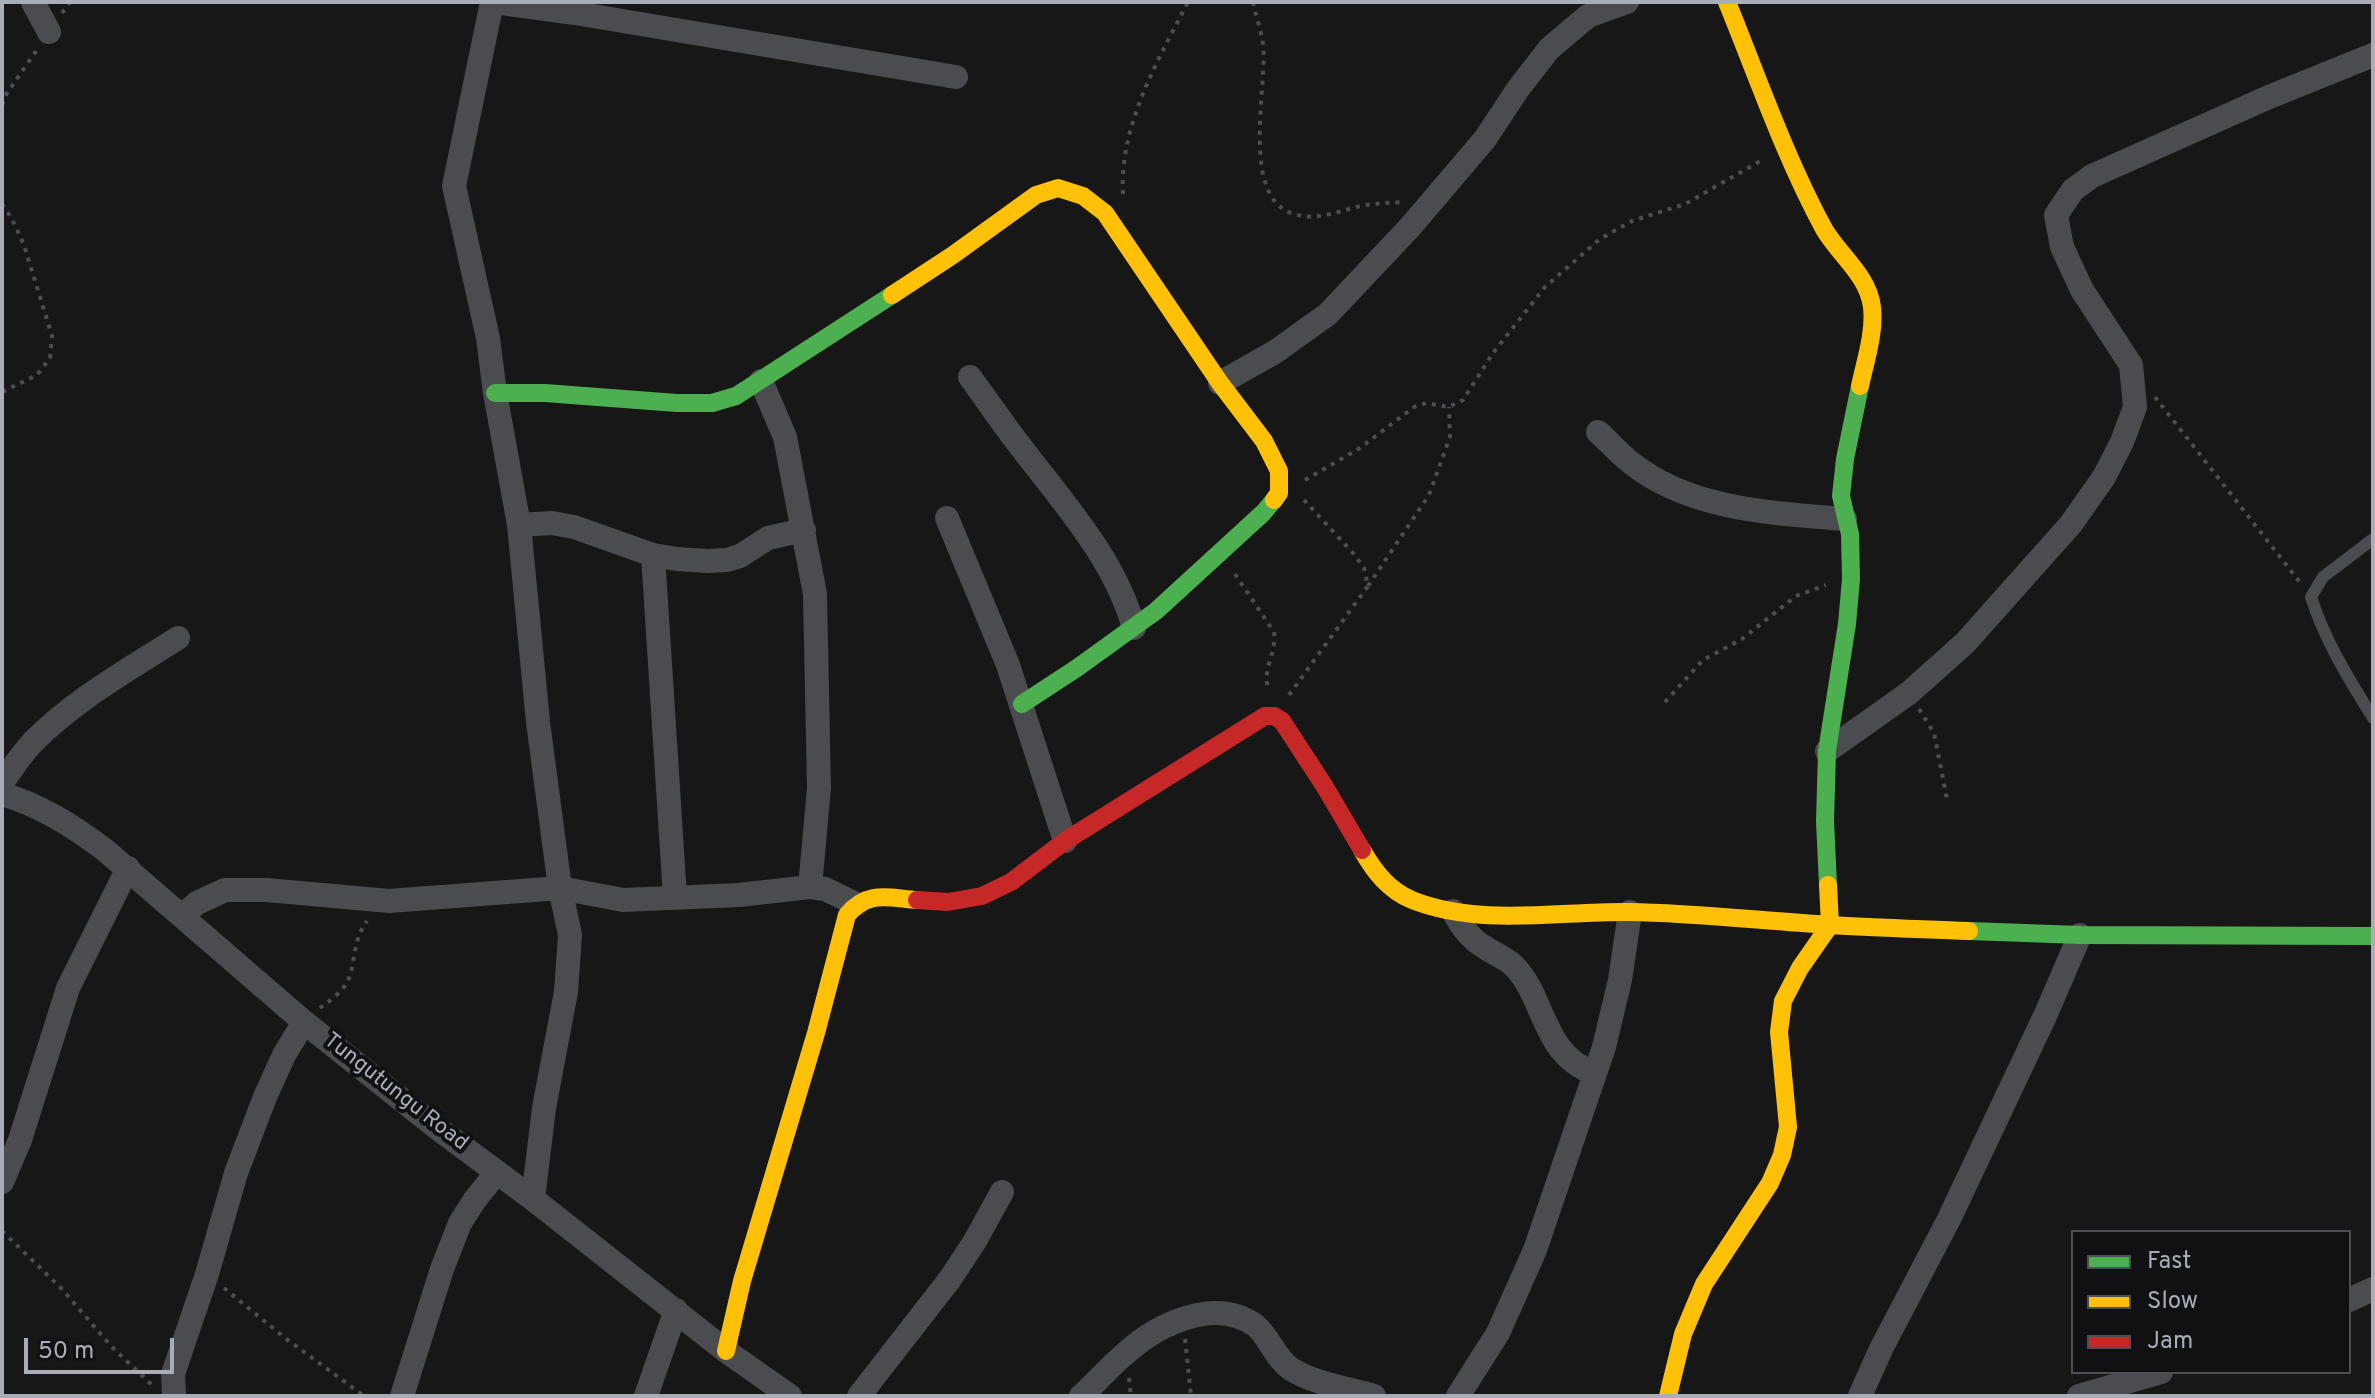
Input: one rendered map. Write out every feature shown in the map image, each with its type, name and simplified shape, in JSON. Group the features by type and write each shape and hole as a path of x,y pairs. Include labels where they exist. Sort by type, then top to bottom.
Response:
{"street":[{"path":"33,2 49,32"},
{"path":"533,1199 544,1108 566,992 570,935 560,888 538,722 519,525 488,338 454,186 493,2 956,77"},
{"path":"1220,383 1275,352 1328,314 1485,139 1549,49 1588,16 1627,2"},
{"path":"1668,1396 1683,1334 1704,1284 1770,1183 1782,1155 1788,1127 1779,1032 1783,1001 1800,968 1830,925 1825,821 1827,751 1847,624 1852,555 1841,496 1870,339 1872,306 1859,274 1826,232 1786,147 1727,2"},
{"path":"1827,751 1909,693 1965,643 2071,524 2104,477 2122,442 2135,407 2131,365 2082,290 2062,247 2056,215 2073,190 2092,176 2269,97 2373,55"},
{"path":"495,393 545,393 677,403 712,403 736,396 953,255 1036,195 1058,188 1083,196 1105,213 1220,383 1264,441 1279,471 1279,493 1263,513 1185,586 1134,628 1022,704"},
{"path":"970,377 1093,543 1128,605 1134,628"},
{"path":"761,381 785,437 815,594 819,788 810,887"},
{"path":"1598,432 1631,463 1666,484 1711,502 1771,513 1845,519"},
{"path":"947,518 1008,665 1065,841"},
{"path":"519,525 552,523 574,527 653,555 727,560 740,556 768,538 804,530"},
{"path":"653,555 675,897"},
{"path":"2,783 32,744 55,723 102,686 178,638"},
{"path":"726,1351 742,1281 816,1033 847,915 856,904 871,897 948,902 982,896 1011,882 1065,841 1257,720 1277,711 1373,869 1390,888 1412,900 1453,911 1498,915 1630,912 1830,925 2080,935 2373,936"},
{"name":"Tungutungu Road","path":"2,794 26,801 73,827 128,868 304,1022 726,1351 790,1396"},
{"path":"2,1182 20,1140 68,988 128,868"},
{"path":"182,916 197,903 225,890 267,890 389,901 560,888 623,900 739,895 810,887 825,889 856,904"},
{"path":"1453,911 1462,929 1471,938 1512,965 1525,981 1565,1055 1575,1065 1594,1073"},
{"path":"1458,1396 1498,1333 1535,1250 1604,1047 1620,980 1630,912"},
{"path":"1860,1396 1949,1219 2080,935"},
{"path":"165,1393 207,1274 236,1173 265,1097 284,1055 304,1022"},
{"path":"402,1396 442,1269 460,1223 497,1172"},
{"path":"859,1396 950,1279 1002,1192"},
{"path":"2351,1299 2373,1289"},
{"path":"646,1396 676,1310"},
{"path":"1081,1396 1127,1351 1153,1333 1203,1313 1234,1316 1257,1327 1279,1358 1292,1369 1374,1396"},
{"path":"2079,1396 2117,1391 2156,1374"}],"lane":[{"path":"2373,539 2323,577 2311,597 2337,659 2373,718"}],"path":[{"path":"2,105 7,93 70,2"},
{"path":"1124,204 1123,181 1129,131 1136,109 1188,2"},
{"path":"1253,2 1263,45 1260,123 1263,180 1272,199 1293,214 1326,216 1364,205 1435,197"},
{"path":"1304,480 1360,448 1414,407 1426,403 1449,407 1463,400 1493,353 1545,287 1600,239 1632,221 1685,204 1786,147"},
{"path":"2,204 24,245 52,336 50,358 37,375 2,392"},
{"path":"2131,365 2311,597"},
{"path":"1277,711 1368,586 1429,495 1450,437 1449,407"},
{"path":"1279,471 1353,553 1364,568 1368,586"},
{"path":"1221,552 1274,632 1275,643 1265,678 1277,711"},
{"path":"1665,702 1703,660 1742,639 1796,596 1851,579"},
{"path":"1909,693 1934,733 1947,799"},
{"path":"304,1022 346,986 359,931 389,901"},
{"path":"2,1231 61,1288 111,1346 165,1393"},
{"path":"207,1274 285,1338 364,1396"},
{"path":"1182,1320 1191,1396"}],"traffic: fast":[{"path":"495,393 712,403 736,396 892,295"},
{"path":"1828,885 1825,821 1827,751 1851,579 1850,534 1841,496 1860,386"},
{"path":"1022,704 1156,611 1274,500"},
{"path":"1969,931 2080,935 2373,936"}],"traffic: slow":[{"path":"1727,2 1784,146 1810,202 1830,239 1859,275 1869,296 1872,327 1860,386"},
{"path":"892,295 1036,195 1058,188 1083,196 1105,213 1220,383 1264,441 1279,471 1279,493 1274,500"},
{"path":"1362,850 1382,879 1403,896 1465,913 1520,916 1654,913 1969,931"},
{"path":"1668,1396 1683,1334 1704,1284 1770,1183 1782,1155 1788,1127 1779,1032 1783,1001 1800,968 1830,925 1828,885"},
{"path":"726,1351 742,1281 816,1033 847,915 863,902 879,897 917,900"}],"traffic: jam":[{"path":"917,900 948,902 982,896 1011,882 1065,841 1265,716 1274,716 1282,721 1362,850"}]}
